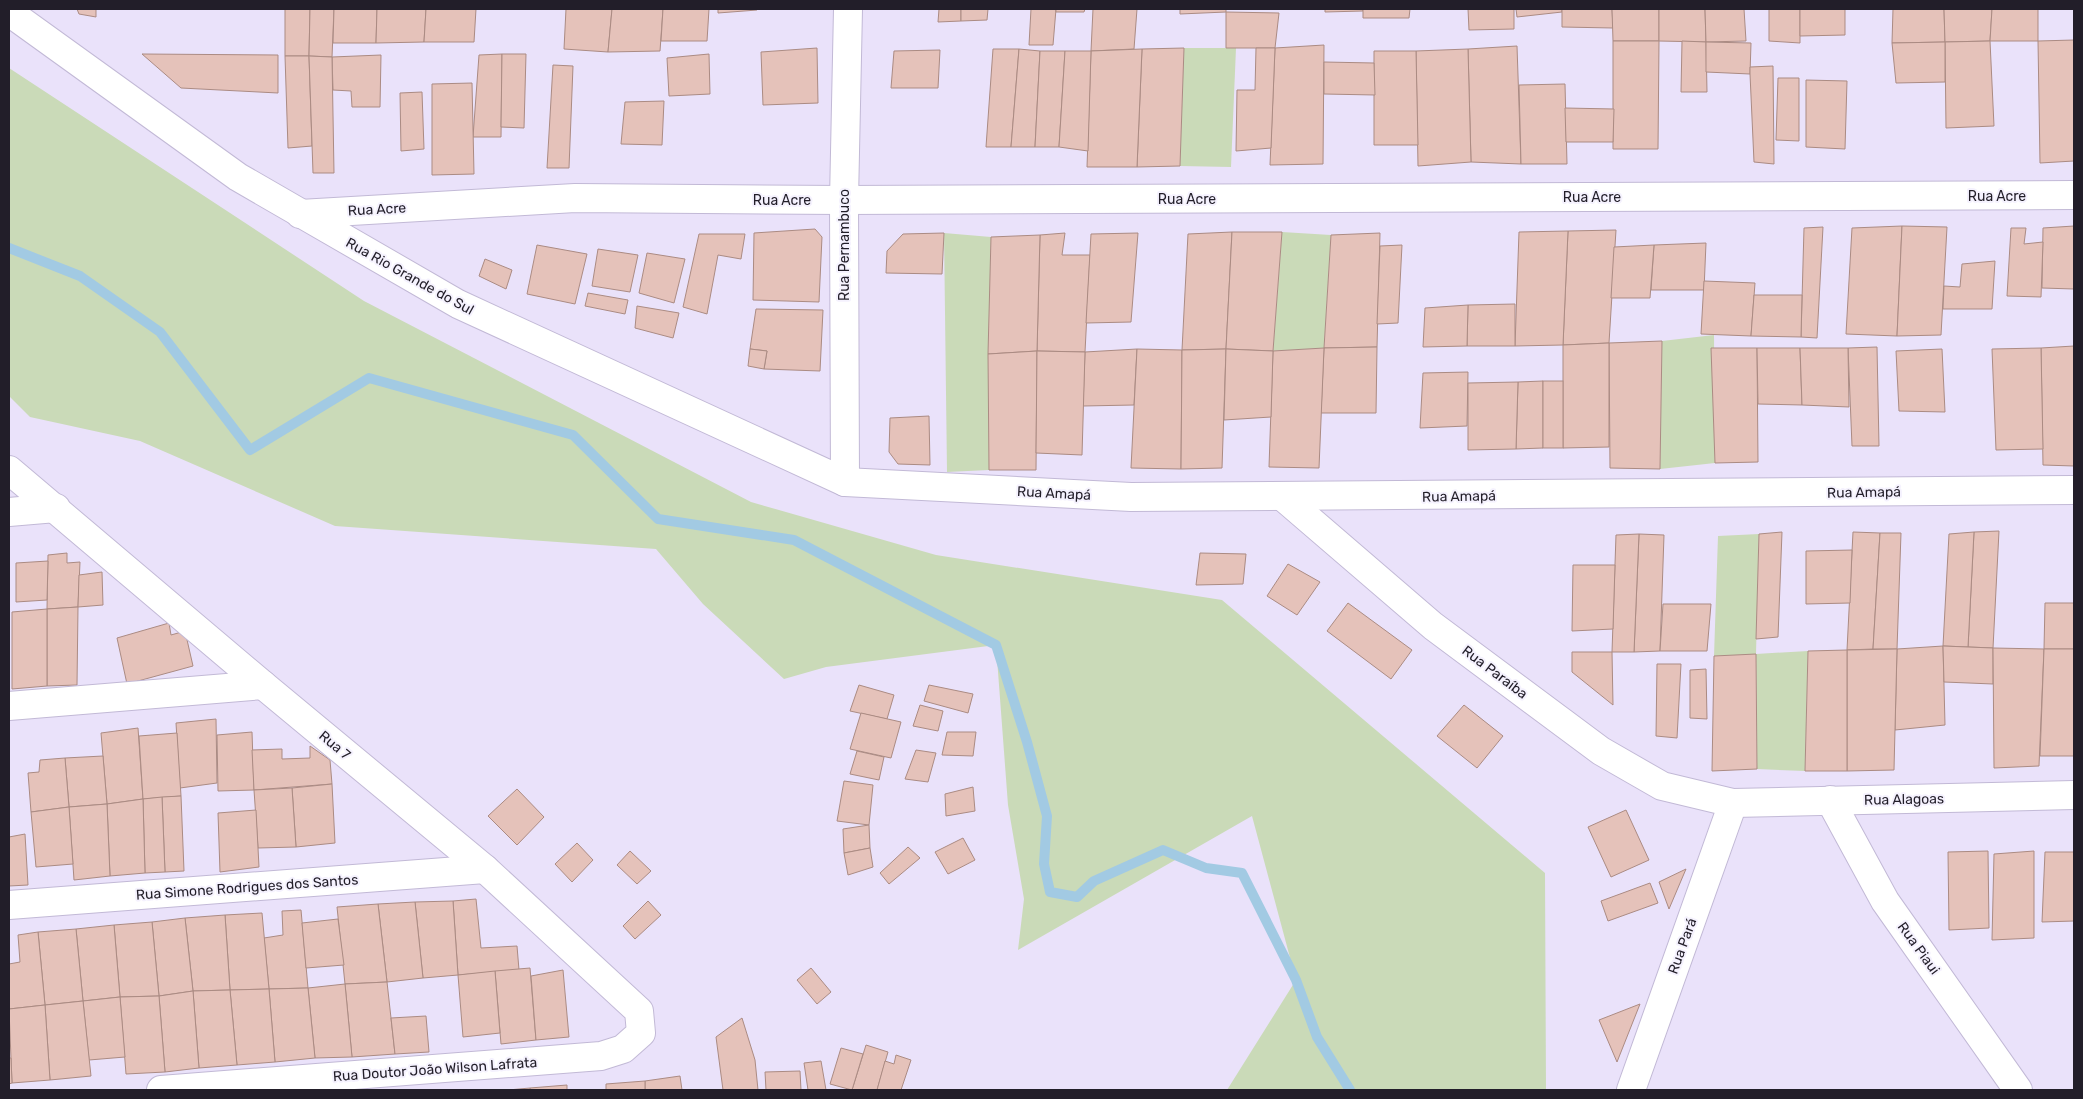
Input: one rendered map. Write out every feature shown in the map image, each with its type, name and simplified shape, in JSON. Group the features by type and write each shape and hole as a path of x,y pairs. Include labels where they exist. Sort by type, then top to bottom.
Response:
{"street":[{"name":"Rua Pernambuco","path":"845,482 844,200 848,9"},
{"name":"Rua Rio Grande do Sul","path":"9,12 238,177 458,304 845,482"},
{"name":"Rua Acre","path":"300,214 575,198 844,200 2074,195"},
{"name":"Rua 7","path":"9,470 263,685 485,869 639,1011 641,1033"},
{"name":"Rua Amapá","path":"845,482 1131,498 2074,490"},
{"name":"Rua Paraíba","path":"1283,498 1433,626 1601,751 1662,786 1733,803"},
{"path":"9,512 56,508"},
{"path":"9,706 263,685"},
{"name":"Rua Alagoas","path":"1733,803 2074,795"},
{"name":"Rua Piaui","path":"1830,800 1885,901 2018,1090"},
{"name":"Rua Pará","path":"1630,1090 1733,803"},
{"name":"Rua Simone Rodrigues dos Santos","path":"9,905 485,869"},
{"name":"Rua Doutor João Wilson Lafrata","path":"161,1090 602,1056 623,1049 641,1033"}],"green space":[{"path":"1184,48 1236,48 1231,167 1180,166"},
{"path":"9,68 364,301 751,502 936,555 1222,600 1545,873 1546,1090 1227,1090 1296,980 1252,816 1018,950 1024,899 1008,805 996,645 826,667 784,679 703,604 656,549 335,526 140,441 30,417 9,396"},
{"path":"1282,232 1331,235 1324,348 1273,351"},
{"path":"944,233 991,237 989,470 947,472"},
{"path":"1714,335 1715,463 1660,469 1662,341"},
{"path":"1759,534 1756,654 1808,651 1805,771 1757,769 1756,655 1714,656 1718,536"}],"building":[{"path":"77,9 96,9 96,17 79,14"},
{"path":"285,9 310,9 309,56 285,56"},
{"path":"310,9 334,9 332,57 309,56"},
{"path":"334,9 377,9 376,43 333,43"},
{"path":"377,9 426,9 424,42 376,43"},
{"path":"426,9 476,9 474,42 424,42"},
{"path":"566,9 612,9 608,52 564,49"},
{"path":"612,9 663,9 660,51 608,52"},
{"path":"663,9 709,9 707,41 661,41"},
{"path":"718,9 757,9 757,10 718,13"},
{"path":"939,9 961,9 961,21 938,22"},
{"path":"961,9 988,9 987,20 961,21"},
{"path":"1031,9 1056,9 1053,45 1029,45"},
{"path":"1056,9 1085,9 1084,12 1056,12"},
{"path":"1093,9 1137,9 1134,49 1091,51"},
{"path":"1180,9 1226,9 1226,12 1180,14"},
{"path":"1325,9 1363,9 1363,11 1325,12"},
{"path":"1363,9 1410,9 1409,18 1363,18"},
{"path":"1468,9 1514,9 1514,29 1469,30"},
{"path":"1516,9 1562,9 1562,12 1517,17"},
{"path":"1562,9 1612,9 1613,28 1562,27"},
{"path":"1612,9 1659,9 1659,41 1613,41"},
{"path":"1659,9 1705,9 1706,42 1659,41"},
{"path":"1705,9 1744,9 1746,41 1706,42"},
{"path":"1769,9 1800,9 1800,43 1769,41"},
{"path":"1800,9 1845,9 1845,35 1800,36"},
{"path":"1893,9 1944,9 1945,42 1892,43"},
{"path":"1944,9 1992,9 1990,41 1945,42"},
{"path":"1992,9 2038,9 2038,41 1990,41"},
{"path":"1226,12 1279,13 1275,48 1226,48"},
{"path":"2074,40 2074,161 2040,163 2038,41"},
{"path":"1613,41 1659,41 1658,149 1613,149"},
{"path":"1682,41 1706,42 1707,92 1681,92"},
{"path":"1990,41 1994,126 1946,128 1945,42"},
{"path":"1706,42 1751,43 1750,74 1706,72"},
{"path":"1945,42 1945,82 1896,83 1892,43"},
{"path":"1324,45 1323,164 1270,165 1275,48"},
{"path":"1517,46 1521,164 1471,162 1468,49"},
{"path":"817,48 818,103 763,105 761,52"},
{"path":"1184,48 1180,166 1137,167 1142,49"},
{"path":"1256,48 1275,48 1271,148 1236,151 1237,90 1255,90"},
{"path":"993,49 1019,49 1011,147 986,147"},
{"path":"1019,49 1040,51 1035,147 1011,147"},
{"path":"1142,49 1137,167 1087,167 1091,51"},
{"path":"1468,49 1471,162 1418,166 1416,51"},
{"path":"940,50 938,88 891,88 894,51"},
{"path":"1040,51 1065,51 1059,147 1035,147"},
{"path":"1065,51 1091,51 1088,151 1059,147"},
{"path":"1374,51 1416,51 1418,145 1374,145"},
{"path":"142,54 278,55 278,93 181,88"},
{"path":"502,54 501,137 473,137 479,55"},
{"path":"502,54 526,54 524,128 501,127"},
{"path":"709,54 710,94 669,96 667,58"},
{"path":"381,55 380,107 352,107 351,91 333,90 332,57"},
{"path":"285,56 309,56 312,146 288,148"},
{"path":"309,56 332,57 334,173 313,173"},
{"path":"1324,62 1374,63 1375,95 1324,94"},
{"path":"553,65 573,66 569,168 547,168"},
{"path":"1773,66 1774,164 1754,162 1750,74 1750,67"},
{"path":"1778,78 1799,78 1799,141 1776,140"},
{"path":"1806,80 1847,81 1845,149 1806,147"},
{"path":"472,83 474,174 432,175 432,84"},
{"path":"1565,84 1567,164 1521,164 1519,85"},
{"path":"422,92 424,149 401,151 400,93"},
{"path":"664,101 662,145 621,144 625,102"},
{"path":"1565,108 1614,109 1613,142 1566,142"},
{"path":"1902,226 1897,336 1846,334 1852,228"},
{"path":"1902,226 1947,227 1941,335 1897,336"},
{"path":"2074,226 2074,289 2042,288 2043,228"},
{"path":"1823,227 1817,338 1801,337 1804,228"},
{"path":"2011,228 2026,228 2024,244 2043,242 2041,297 2007,296"},
{"path":"815,229 822,237 819,302 753,300 754,233"},
{"path":"1616,230 1609,343 1563,345 1568,231"},
{"path":"1568,231 1563,345 1515,346 1519,232"},
{"path":"1232,232 1226,349 1182,350 1188,234"},
{"path":"1232,232 1282,232 1273,351 1226,349"},
{"path":"944,233 942,274 886,273 887,251 903,234"},
{"path":"1065,233 1062,255 1090,255 1085,352 1037,351 1040,235"},
{"path":"1138,233 1131,322 1086,323 1091,234"},
{"path":"1380,233 1377,347 1324,348 1331,235"},
{"path":"699,234 745,234 741,259 718,255 707,314 683,307"},
{"path":"1040,235 1037,351 988,354 991,237"},
{"path":"1706,243 1704,290 1651,290 1654,245"},
{"path":"537,245 587,254 575,304 527,294"},
{"path":"1402,245 1398,323 1377,324 1380,246"},
{"path":"1654,245 1650,298 1611,298 1614,247"},
{"path":"598,249 638,255 630,292 592,286"},
{"path":"647,253 685,259 674,303 639,293"},
{"path":"485,259 512,270 506,289 479,276"},
{"path":"1995,261 1992,309 1943,309 1944,286 1960,287 1962,264"},
{"path":"1704,281 1755,283 1751,336 1701,334"},
{"path":"588,293 628,300 625,314 585,306"},
{"path":"1754,295 1802,295 1801,337 1751,336"},
{"path":"1515,304 1515,346 1467,346 1468,305"},
{"path":"1468,305 1467,346 1423,347 1425,308"},
{"path":"637,306 679,313 673,338 635,328"},
{"path":"756,309 823,310 820,371 764,369 767,351 750,349"},
{"path":"1662,341 1660,469 1610,468 1609,343"},
{"path":"1609,343 1609,447 1563,448 1563,345"},
{"path":"2074,346 2074,466 2043,465 2041,348"},
{"path":"1377,347 1376,413 1321,413 1324,348"},
{"path":"1877,347 1879,446 1852,446 1848,348"},
{"path":"1324,348 1319,468 1269,467 1273,351"},
{"path":"1711,348 1757,348 1758,462 1715,463"},
{"path":"1757,348 1800,348 1802,405 1758,404"},
{"path":"1800,348 1848,348 1849,407 1802,405"},
{"path":"2041,348 2043,449 1996,450 1992,349"},
{"path":"750,349 767,351 764,369 748,366"},
{"path":"1137,349 1134,405 1083,406 1085,352"},
{"path":"1137,349 1182,350 1181,469 1131,468"},
{"path":"1226,349 1222,468 1181,469 1182,350"},
{"path":"1226,349 1273,351 1271,417 1224,420"},
{"path":"1942,349 1945,412 1899,411 1896,351"},
{"path":"1037,351 1036,470 989,470 988,354"},
{"path":"1037,351 1085,352 1082,455 1036,453"},
{"path":"1468,372 1467,426 1420,428 1423,373"},
{"path":"1543,381 1543,448 1516,449 1518,382"},
{"path":"1543,381 1563,381 1563,448 1543,448"},
{"path":"1518,382 1516,449 1468,450 1468,383"},
{"path":"929,416 930,465 898,464 889,452 890,418"},
{"path":"1999,531 1993,648 1968,647 1974,532"},
{"path":"1782,532 1778,637 1756,639 1759,534"},
{"path":"1853,532 1880,533 1873,649 1847,650"},
{"path":"1974,532 1968,647 1943,646 1949,534"},
{"path":"1880,533 1901,533 1897,649 1873,649"},
{"path":"1639,534 1664,535 1660,651 1634,652"},
{"path":"1639,534 1634,652 1612,652 1616,535"},
{"path":"1852,550 1850,603 1806,604 1806,551"},
{"path":"67,553 67,563 80,562 78,607 47,609 48,555"},
{"path":"1200,553 1246,554 1243,584 1196,585"},
{"path":"48,561 47,600 16,602 16,563"},
{"path":"1288,564 1320,582 1297,615 1267,596"},
{"path":"1573,565 1615,565 1613,629 1572,631"},
{"path":"102,572 103,605 78,607 79,575"},
{"path":"1348,603 1412,650 1391,679 1327,631"},
{"path":"2045,603 2074,603 2074,649 2044,649"},
{"path":"1663,604 1711,604 1707,651 1660,651"},
{"path":"78,607 77,685 47,686 47,609"},
{"path":"47,609 47,686 12,689 12,612"},
{"path":"169,623 171,635 185,631 193,666 127,684 117,638"},
{"path":"1943,646 1945,725 1895,730 1897,649"},
{"path":"1943,646 1993,648 1993,684 1944,682"},
{"path":"1993,648 2044,649 2039,766 1994,768"},
{"path":"1897,649 1894,770 1847,771 1847,650"},
{"path":"2044,649 2074,649 2074,756 2040,756"},
{"path":"1847,650 1847,771 1805,771 1808,651"},
{"path":"1572,652 1612,652 1613,705 1572,672"},
{"path":"1756,654 1757,769 1712,771 1714,656"},
{"path":"1657,664 1681,664 1677,738 1656,736"},
{"path":"1706,669 1707,719 1690,718 1690,670"},
{"path":"859,685 894,695 887,719 850,711"},
{"path":"929,685 973,694 968,713 924,701"},
{"path":"920,705 943,711 938,731 913,726"},
{"path":"1464,705 1503,736 1477,768 1437,736"},
{"path":"861,713 901,722 891,758 850,749"},
{"path":"216,719 217,783 180,788 176,723"},
{"path":"138,728 143,799 107,804 101,733"},
{"path":"252,732 254,790 218,791 217,735"},
{"path":"947,732 976,732 973,756 942,755"},
{"path":"177,733 181,796 143,799 139,736"},
{"path":"310,746 330,760 332,784 254,790 252,750 282,749 282,759 310,758"},
{"path":"916,750 936,753 928,782 905,779"},
{"path":"857,751 884,757 879,780 850,774"},
{"path":"103,756 107,804 69,807 65,758"},
{"path":"65,758 69,807 31,812 28,773 39,772 40,760"},
{"path":"844,781 873,785 869,825 837,821"},
{"path":"332,784 335,843 296,847 292,788"},
{"path":"973,787 975,811 946,816 945,794"},
{"path":"292,788 296,847 258,848 254,790"},
{"path":"517,789 544,817 517,845 488,816"},
{"path":"181,796 184,871 165,872 162,797"},
{"path":"162,797 165,872 145,873 143,799"},
{"path":"143,799 145,873 110,876 107,804"},
{"path":"107,804 110,876 74,880 69,807"},
{"path":"69,807 73,864 36,867 31,812"},
{"path":"256,810 259,867 220,872 218,813"},
{"path":"1626,810 1649,860 1611,877 1588,827"},
{"path":"869,825 870,848 844,853 843,829"},
{"path":"25,834 28,885 9,886 9,837"},
{"path":"963,838 975,860 948,874 935,852"},
{"path":"577,843 593,860 572,882 555,864"},
{"path":"908,847 920,858 889,884 880,873"},
{"path":"870,848 873,867 848,875 844,853"},
{"path":"630,851 651,871 637,884 617,865"},
{"path":"1988,851 1989,928 1949,930 1948,852"},
{"path":"2034,851 2034,938 1992,940 1994,854"},
{"path":"2045,852 2074,852 2074,921 2042,922"},
{"path":"1686,869 1669,909 1659,882"},
{"path":"1650,883 1658,903 1608,921 1601,901"},
{"path":"476,899 481,948 517,946 519,970 458,975 453,901"},
{"path":"453,901 458,975 423,978 415,902"},
{"path":"648,901 661,915 635,939 623,926"},
{"path":"415,902 423,978 387,982 378,904"},
{"path":"378,904 387,982 345,984 337,907"},
{"path":"301,910 308,988 269,989 264,938 283,935 282,911"},
{"path":"262,913 269,989 230,990 225,915"},
{"path":"225,915 230,990 193,991 185,918"},
{"path":"185,918 193,991 159,996 152,922"},
{"path":"338,919 344,965 306,968 302,923"},
{"path":"152,922 159,996 120,997 114,925"},
{"path":"114,925 120,997 83,1001 76,929"},
{"path":"76,929 83,1001 45,1005 38,932"},
{"path":"38,932 45,1005 9,1009 9,964 20,962 18,935"},
{"path":"530,968 536,1040 501,1044 495,971"},
{"path":"811,968 831,992 817,1004 797,980"},
{"path":"563,970 569,1037 536,1040 531,976"},
{"path":"495,971 500,1033 463,1037 458,975"},
{"path":"387,982 395,1054 352,1057 345,984"},
{"path":"345,984 352,1057 315,1058 308,988"},
{"path":"308,988 315,1058 275,1062 269,989"},
{"path":"269,989 275,1062 237,1065 230,990"},
{"path":"230,990 237,1065 199,1068 193,991"},
{"path":"193,991 199,1068 165,1072 159,996"},
{"path":"159,996 165,1072 126,1074 120,997"},
{"path":"120,997 125,1057 89,1060 83,1001"},
{"path":"83,1001 91,1076 50,1080 45,1005"},
{"path":"1640,1004 1617,1062 1599,1020"},
{"path":"45,1005 50,1080 12,1083 9,1009"},
{"path":"426,1016 429,1052 395,1054 391,1018"},
{"path":"742,1018 755,1060 758,1090 723,1090 716,1037"},
{"path":"866,1045 888,1052 877,1090 852,1090"},
{"path":"841,1048 863,1054 852,1090 830,1084"},
{"path":"896,1055 911,1060 901,1090 877,1090 885,1061 894,1064"},
{"path":"9,1058 11,1058 12,1083 9,1084"},
{"path":"821,1061 826,1090 808,1090 804,1063"},
{"path":"800,1071 801,1090 766,1090 765,1072"},
{"path":"680,1076 682,1090 645,1090 645,1081"},
{"path":"645,1081 645,1090 606,1090 606,1084"},
{"path":"567,1085 567,1090 530,1090 530,1088"},
{"path":"530,1088 530,1090 508,1090"}],"waterway":[{"path":"9,248 80,276 160,332 250,450 369,378 573,435 658,519 794,540 996,645 1027,742 1047,816 1044,864 1050,892 1077,897 1094,881 1163,850 1206,868 1242,873 1296,980 1317,1037 1350,1090"}]}
